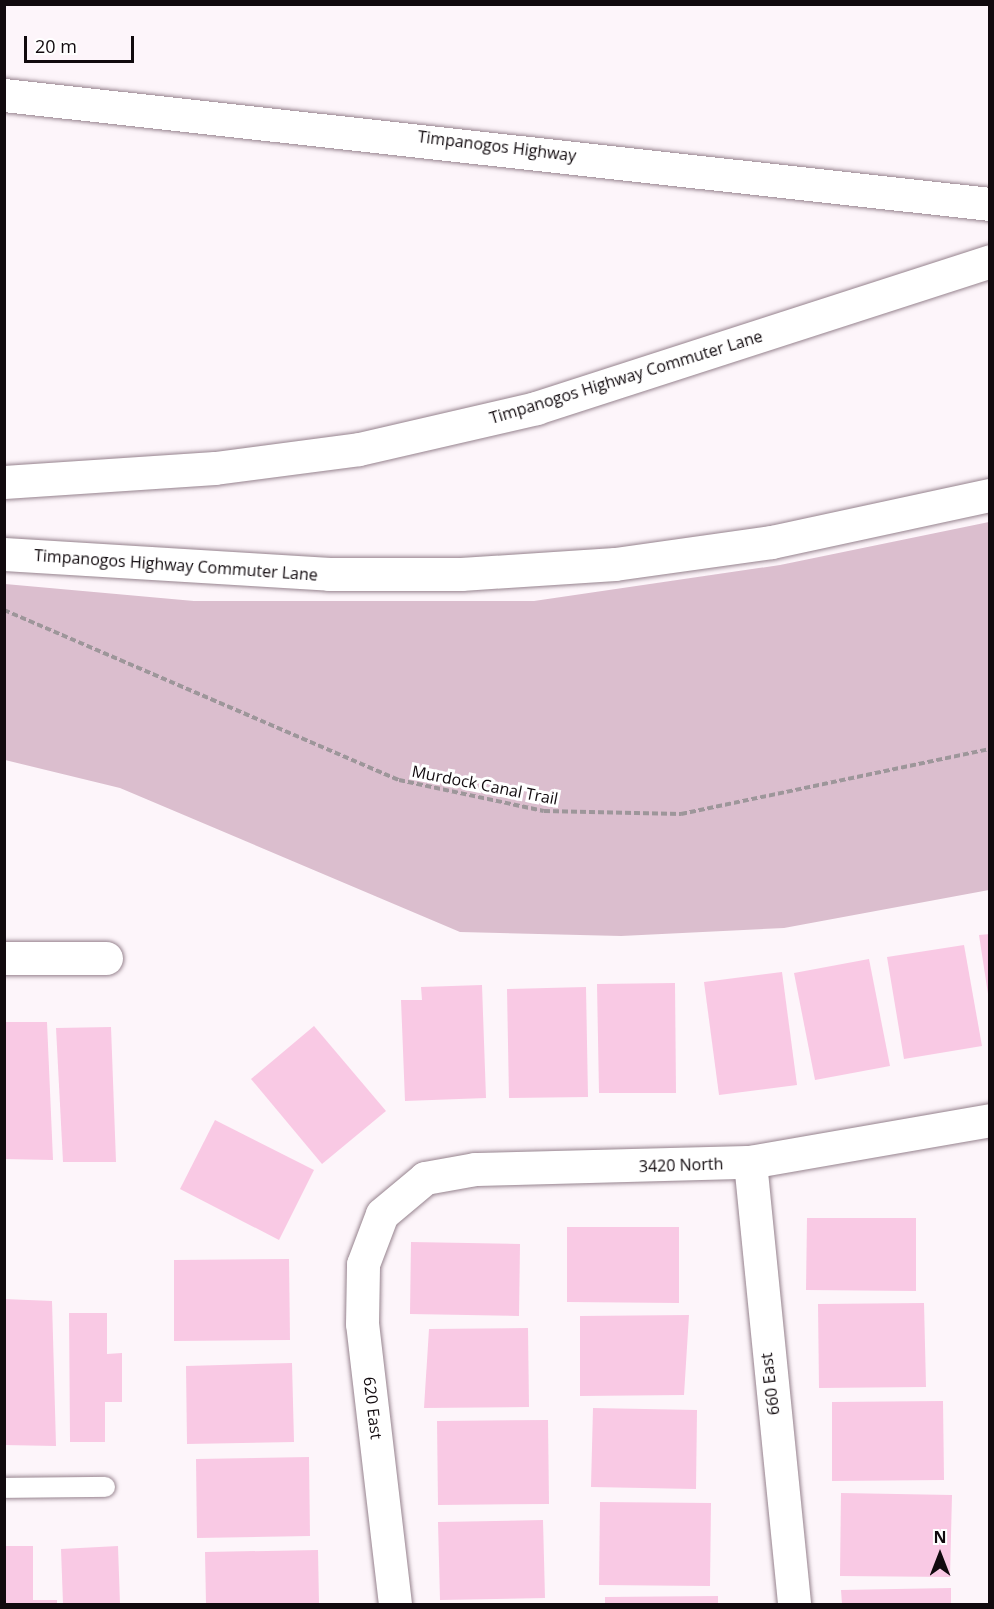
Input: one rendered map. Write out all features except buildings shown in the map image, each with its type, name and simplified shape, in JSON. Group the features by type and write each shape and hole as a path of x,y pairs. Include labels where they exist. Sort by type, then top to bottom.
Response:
{"main road":[{"name":"Timpanogos Highway","path":"4,95 496,146 865,192 990,204"},
{"name":"Timpanogos Highway Commuter Lane","path":"4,482 215,468 359,449 536,408 990,261"},
{"name":"Timpanogos Highway Commuter Lane","path":"4,554 317,574 461,574 615,564 772,542 990,495"},
{"path":"4,958 106,958"},
{"name":"3420 North","path":"382,1214 425,1178 475,1169 750,1162 990,1120"},
{"name":"660 East","path":"750,1162 794,1605"},
{"name":"620 East","path":"382,1214 363,1264 362,1324 395,1605"}],"lane":[{"path":"4,1488 105,1488"}],"path":[{"name":"Murdock Canal Trail","path":"4,610 399,780 544,811 681,814 990,749"}],"shaded area":[{"path":"989,522 989,890 784,928 621,936 460,932 120,788 5,760 5,584 194,601 534,601 780,565"}]}
